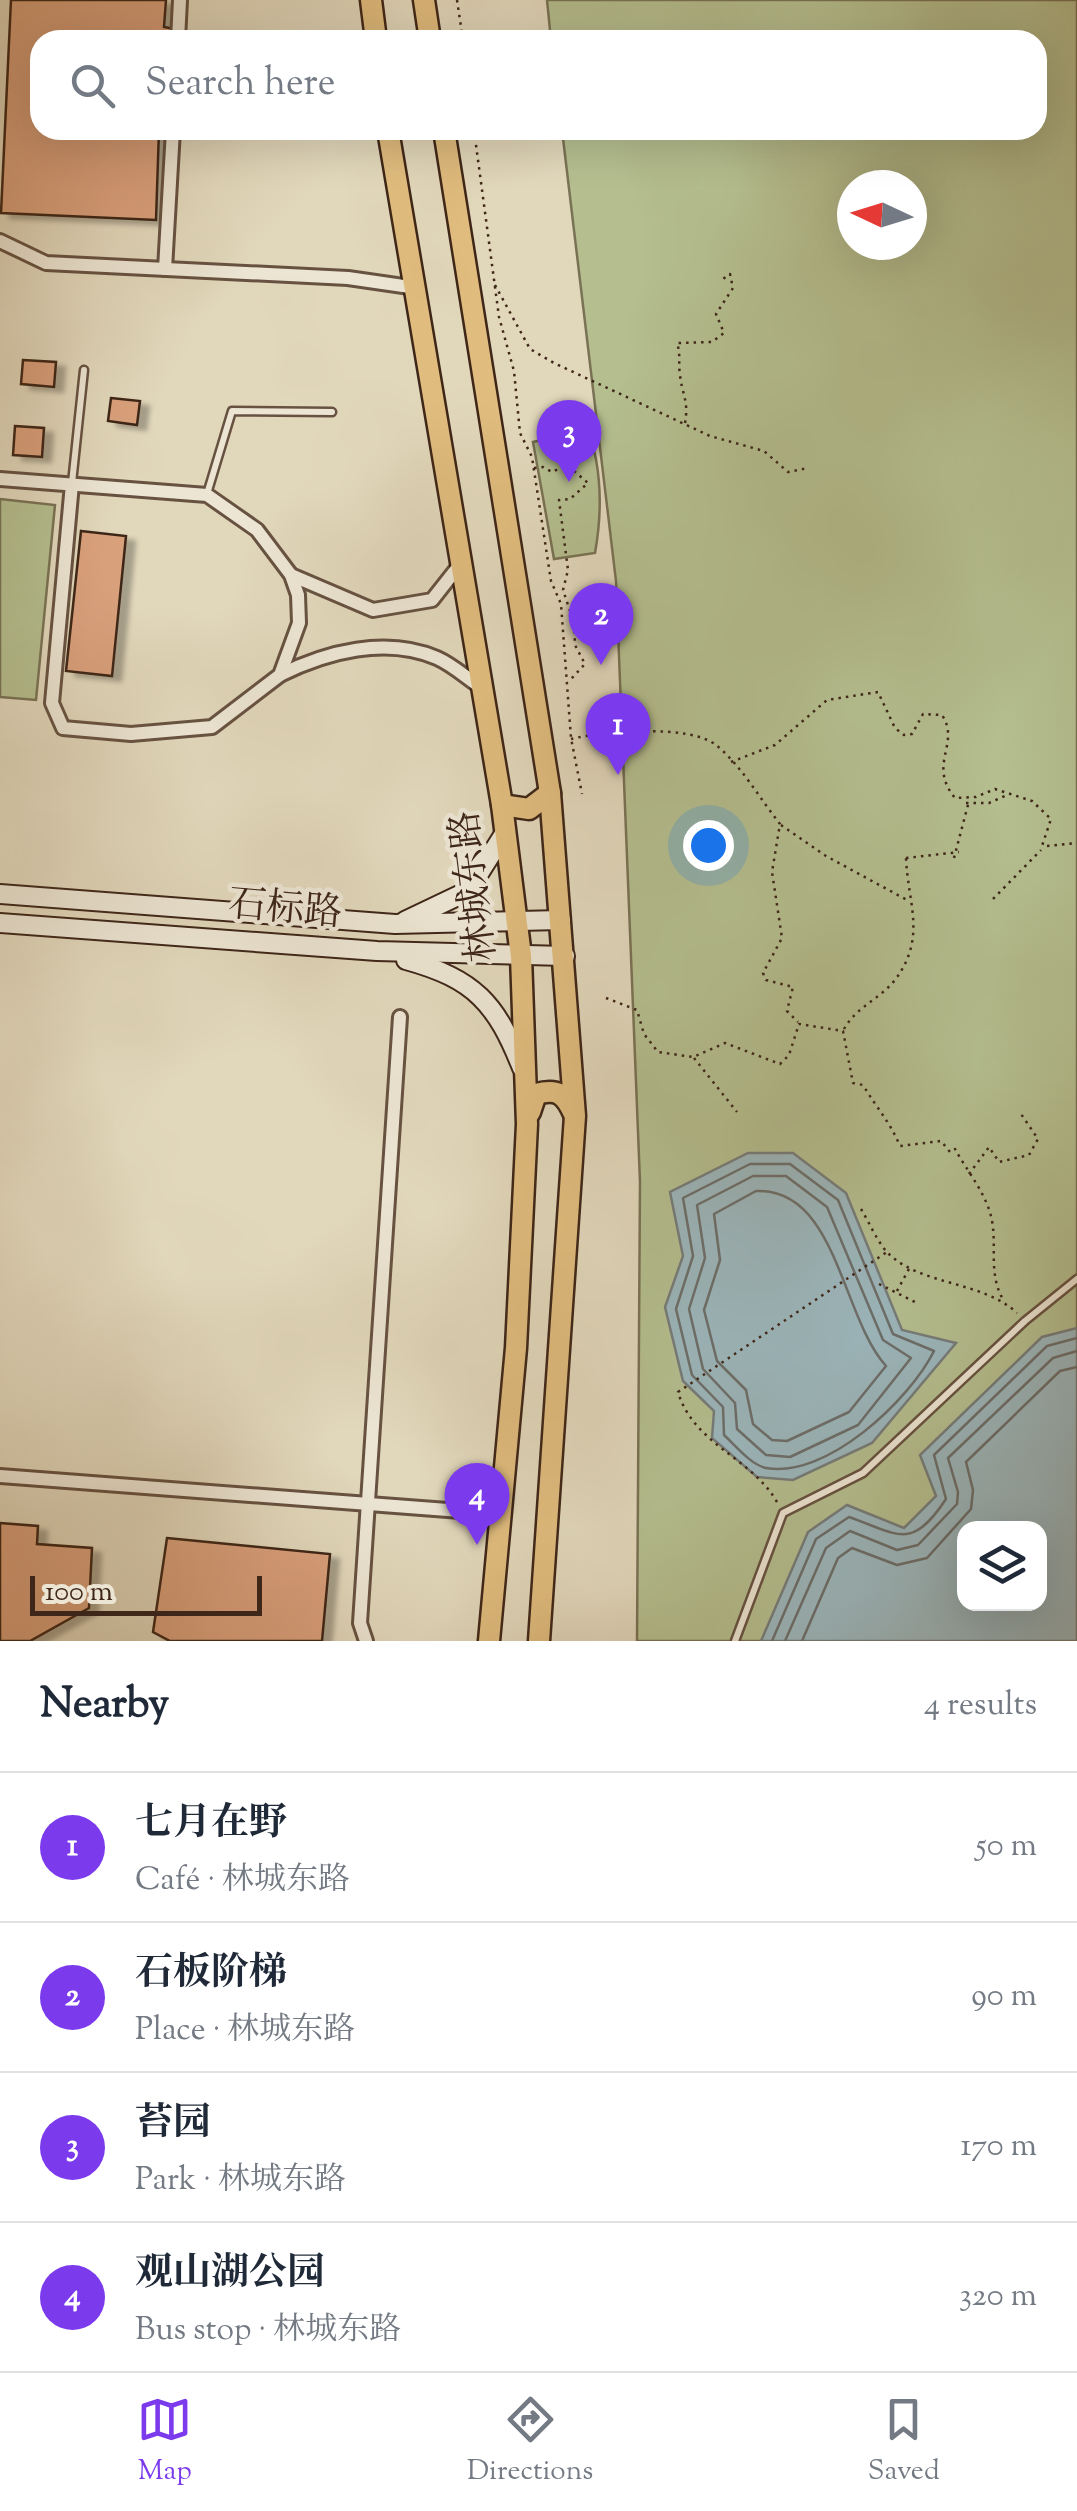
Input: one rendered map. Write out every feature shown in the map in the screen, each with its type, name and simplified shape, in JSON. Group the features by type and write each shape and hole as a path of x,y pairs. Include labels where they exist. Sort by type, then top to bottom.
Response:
{"main road":[{"path":"371,0 375,30"},
{"path":"424,0 428,30"},
{"name":"林城东路","path":"390,140 502,805 521,956 527,1124 516,1348 489,1641"},
{"path":"446,140 550,793 575,1116 539,1641"},
{"path":"502,805 529,810 550,793"},
{"path":"395,924 468,891 504,834"},
{"name":"石标路","path":"0,894 395,924 440,926 561,920"},
{"name":"石标路","path":"0,922 377,952 565,956"},
{"path":"439,954 440,926"},
{"path":"377,952 435,968 476,988 504,1024 526,1079"},
{"path":"527,1124 536,1094 552,1090 566,1096 575,1116"}],"street":[{"path":"178,30 180,0"},
{"path":"165,269 172,140"},
{"path":"0,241 46,263 348,278 417,288"},
{"path":"0,479 207,495 257,530 292,575 372,610 432,600 462,562"},
{"path":"72,484 52,703 63,728 131,734 212,727 280,674 317,656 361,648 436,658 483,689"},
{"path":"280,674 299,623 292,575"},
{"path":"366,1641 360,1623 366,1504 400,1017"},
{"path":"0,1476 500,1514"}],"lane":[{"path":"72,484 84,370"},
{"path":"207,495 232,410 332,412"},
{"path":"736,1641 783,1513 863,1473 1025,1321 1077,1279"}],"path":[{"path":"457,0 462,30"},
{"path":"475,140 494,284 514,371 520,433 534,468 551,581 561,604 571,738 582,794"},
{"path":"685,425 686,386 680,375 682,359 677,342 712,342 724,333 716,314 733,288 730,274 720,282"},
{"path":"494,284 530,349 584,380 685,425 764,451 788,472 808,468"},
{"path":"534,468 543,466 552,472 567,464 588,483 570,499 559,500 568,570 563,590 574,623 575,645 585,664 569,680"},
{"path":"732,762 776,745 827,700 878,692 895,728 904,735 912,734 923,714 942,715 949,735 942,760 942,782 956,798 976,797 995,789 1006,796 1032,800 1049,816 1042,850"},
{"path":"571,738 613,730 706,740 732,762 780,824 826,856 910,902"},
{"path":"954,858 968,802 989,803 1006,796"},
{"path":"780,824 772,872 780,902 782,938 763,973 766,980 793,987 787,1011 799,1024 843,1031"},
{"path":"993,898 1042,850 1077,842"},
{"path":"957,852 906,858 916,939 894,980 853,1013 843,1031 853,1082 864,1085 878,1112 887,1116 900,1146 941,1141 950,1152 954,1148 985,1200 993,1224 995,1281 1004,1301 1025,1321"},
{"path":"606,998 637,1010 644,1034 658,1052 693,1057 725,1043 780,1064 789,1055 799,1024"},
{"path":"693,1057 736,1112"},
{"path":"968,1175 989,1147 999,1162 1029,1155 1038,1139 1022,1114"},
{"path":"861,1209 887,1252 910,1266 1004,1301"},
{"path":"783,1513 764,1480 719,1448 684,1414 678,1392 887,1252"},
{"path":"897,1292 910,1266"},
{"path":"880,1284 915,1302"}],"green space":[{"path":"547,0 1077,0 1077,1641 637,1641 640,1182 616,581 563,140 1047,140 1047,30 550,30"},
{"path":"585,421 595,453 599,486 595,553 554,559 533,442 563,435"},
{"path":"0,499 55,505 36,700 0,697"}],"water":[{"path":"748,1153 793,1153 846,1193 902,1330 956,1343 872,1443 793,1480 757,1477 712,1438 714,1411 683,1381 665,1307 683,1256 670,1192"},
{"path":"1077,1328 1077,1641 761,1641 808,1532 847,1505 904,1528 936,1496 920,1455 1042,1337"}],"building":[{"path":"11,0 166,0 164,27 181,30 30,30 30,140 159,140 156,220 1,213"},
{"path":"23,360 56,362 54,387 21,384"},
{"path":"111,398 140,401 137,425 108,421"},
{"path":"15,426 44,428 42,457 13,455"},
{"path":"81,531 126,536 112,676 66,671"},
{"path":"0,1523 38,1526 37,1544 92,1548 89,1608 30,1641 0,1641"},
{"path":"167,1538 330,1554 322,1641 170,1641 153,1632"}],"place":[{"name":"苔园","path":"569,482"},
{"name":"石板阶梯","path":"601,665"},
{"name":"七月在野","path":"618,775"},
{"name":"观山湖公园","path":"477,1545"}]}
